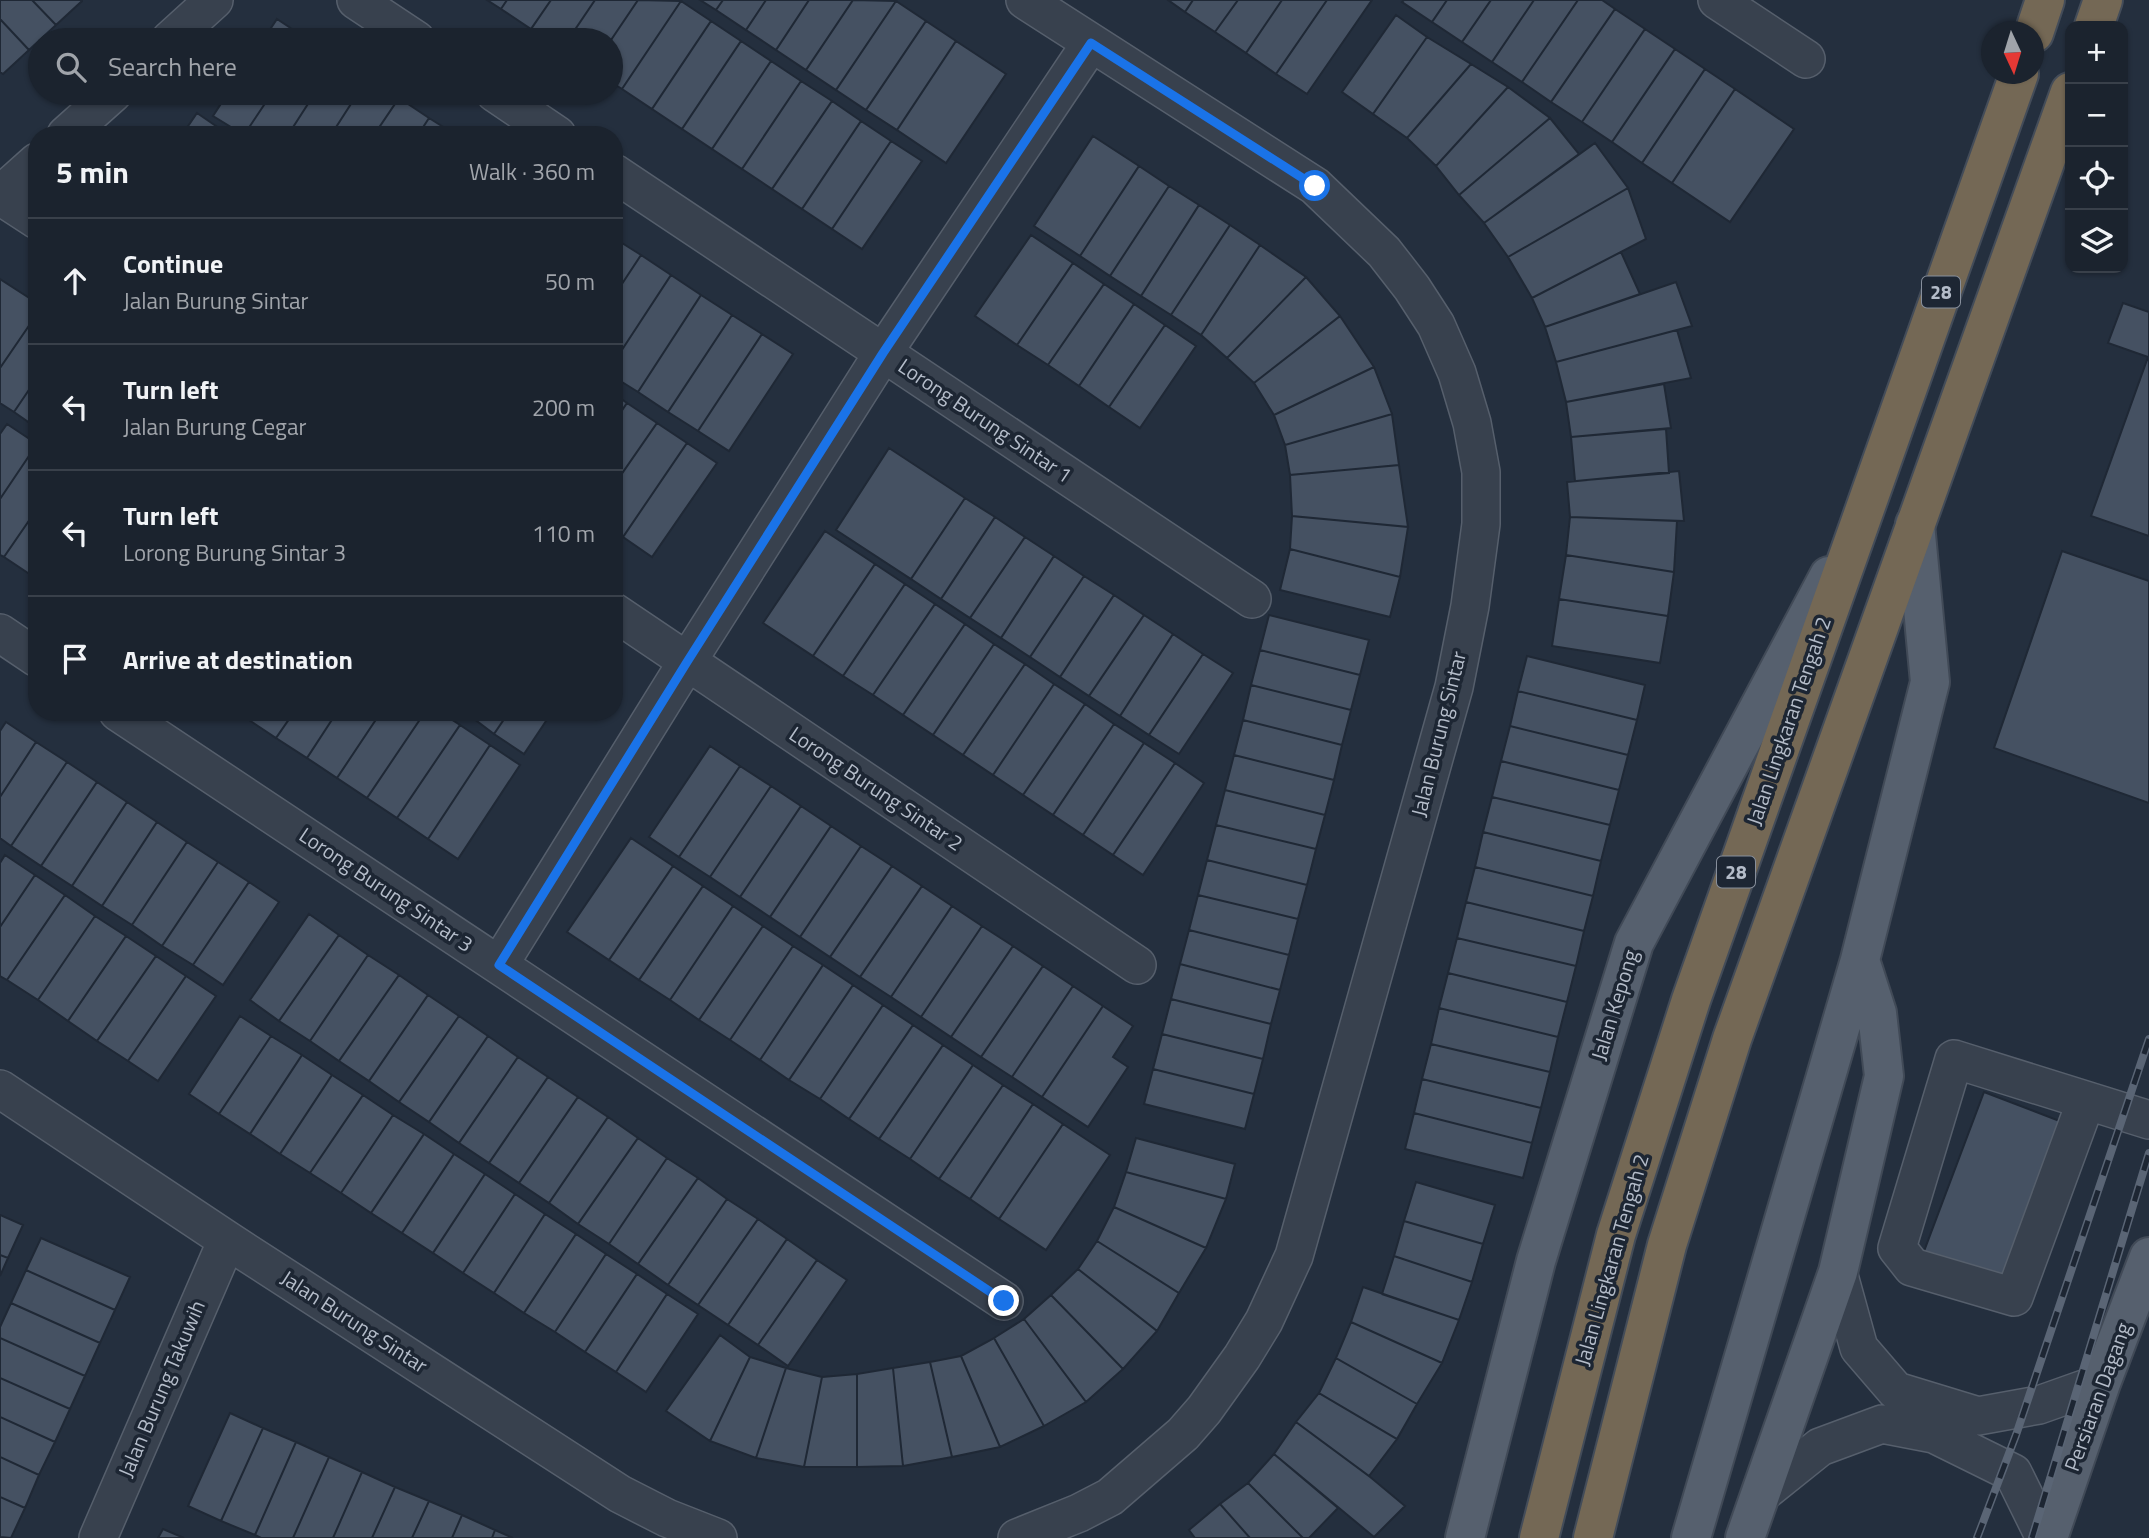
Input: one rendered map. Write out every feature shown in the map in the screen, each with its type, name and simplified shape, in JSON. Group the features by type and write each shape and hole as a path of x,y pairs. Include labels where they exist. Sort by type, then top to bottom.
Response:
{"highway":[{"path":"2038,21 2045,0"},
{"path":"2096,21 2103,0"},
{"name":"Jalan Lingkaran Tengah 2","path":"1539,1538 1616,1235 1690,1000 2015,84"},
{"name":"28","path":"1593,1538 1667,1245 1732,1039 2065,106"}],"main road":[{"name":"Jalan Kepong","path":"1465,1538 1536,1261 1634,943 1864,510"},
{"path":"1691,1538 1860,960 1930,682 1915,524"},
{"path":"1745,1538 1838,1272 1884,1076 1877,1013 1860,960"},
{"name":"Persiaran Dagang","path":"2047,1538 2101,1383 2149,1258"}],"street":[{"path":"183,28 214,0"},
{"path":"356,0 398,28"},
{"name":"Jalan Burung Sintar","path":"1017,1538 1079,1513 1110,1497 1183,1434 1242,1357 1264,1321 1294,1256 1454,687 1480,524 1481,472 1472,422 1457,373 1436,325 1384,252 1315,186 1025,0"},
{"path":"1717,0 1806,59"},
{"path":"499,965 883,353 1091,43"},
{"path":"76,126 100,105"},
{"path":"513,105 544,126"},
{"path":"28,170 0,195 28,214"},
{"name":"Lorong Burung Sintar 1","path":"623,179 1252,599"},
{"name":"Lorong Burung Sintar 2","path":"623,618 1137,965"},
{"path":"0,633 28,653"},
{"name":"Lorong Burung Sintar 3","path":"132,721 1004,1301"},
{"path":"2086,1101 2014,1297 1912,1267 1897,1248 1954,1059 2149,1120"},
{"name":"Jalan Burung Sintar","path":"0,1089 227,1240 620,1494 667,1518 718,1538"},
{"name":"Jalan Burung Takuwih","path":"98,1538 227,1240"},
{"path":"1838,1272 1858,1348 1896,1391 1978,1416 2039,1405 2101,1383"},
{"path":"1760,1495 1820,1447 1882,1424 1934,1434 2013,1473 2047,1538"}],"building":[{"path":"0,0 32,0 56,25 53,28 28,28 28,49 0,19"},
{"path":"32,0 82,0 82,1 56,25"},
{"path":"487,0 507,0 501,9"},
{"path":"507,0 551,0 532,28 501,9"},
{"path":"551,0 595,0 576,28 532,28"},
{"path":"595,0 638,0 619,28 576,28"},
{"path":"638,0 681,1 623,88 623,28 619,28"},
{"path":"700,0 723,0 716,10"},
{"path":"723,0 766,0 746,30 716,10"},
{"path":"766,0 809,0 776,50 746,30"},
{"path":"809,0 853,0 806,70 776,50"},
{"path":"853,0 896,1 836,90 806,70"},
{"path":"1168,0 1193,0 1185,12"},
{"path":"1193,0 1238,0 1215,32 1185,12"},
{"path":"1238,0 1282,0 1246,53 1215,32"},
{"path":"1282,0 1327,0 1276,74 1246,53"},
{"path":"1327,0 1372,0 1307,94 1276,74"},
{"path":"1447,0 1432,22 1402,2"},
{"path":"1447,0 1491,0 1462,42 1432,22"},
{"path":"1491,0 1534,0 1492,62 1462,42"},
{"path":"1534,0 1578,0 1522,82 1492,62"},
{"path":"1578,0 1602,0 1615,9 1551,102 1522,82"},
{"path":"681,1 711,21 652,109 623,88"},
{"path":"896,1 926,21 866,110 836,90"},
{"path":"1615,9 1645,29 1582,122 1551,102"},
{"path":"1396,15 1427,37 1373,114 1342,92"},
{"path":"0,19 28,51 3,74 0,72"},
{"path":"277,19 290,28 271,28"},
{"path":"711,21 741,41 682,129 652,109"},
{"path":"926,21 956,41 897,130 866,110"},
{"path":"1645,29 1675,49 1612,142 1582,122"},
{"path":"1427,37 1471,64 1407,138 1373,114"},
{"path":"741,41 771,61 712,149 682,129"},
{"path":"956,41 1006,74 946,163 897,130"},
{"path":"1675,49 1705,69 1642,163 1612,142"},
{"path":"771,61 801,81 742,169 712,149"},
{"path":"1471,64 1508,87 1436,166 1407,138"},
{"path":"1705,69 1735,89 1672,183 1642,163"},
{"path":"801,81 832,101 772,189 742,169"},
{"path":"1508,87 1550,118 1459,195 1436,166"},
{"path":"1735,89 1794,129 1730,222 1672,183"},
{"path":"832,101 861,121 802,209 772,189"},
{"path":"220,105 264,105 250,126 229,126 213,116"},
{"path":"264,105 307,105 294,126 250,126"},
{"path":"307,105 350,105 337,126 294,126"},
{"path":"350,105 394,105 380,126 337,126"},
{"path":"394,105 410,105 429,118 424,126 380,126"},
{"path":"197,113 216,126 188,126"},
{"path":"429,118 442,126 424,126"},
{"path":"1550,118 1579,154 1484,223 1459,195"},
{"path":"861,121 891,141 832,229 802,209"},
{"path":"1093,136 1139,166 1080,256 1034,226"},
{"path":"891,141 922,161 862,249 832,229"},
{"path":"1595,143 1628,188 1508,257 1484,223"},
{"path":"1139,166 1169,186 1110,276 1080,256"},
{"path":"1169,186 1199,205 1141,296 1110,276"},
{"path":"1628,188 1646,239 1532,298 1508,257"},
{"path":"1199,205 1230,225 1171,315 1141,296"},
{"path":"1230,225 1260,245 1201,335 1171,315"},
{"path":"1031,235 1073,263 1017,345 975,316"},
{"path":"623,244 641,255 623,282"},
{"path":"1260,245 1306,277 1227,358 1201,335"},
{"path":"1621,252 1640,294 1545,327 1532,298"},
{"path":"641,255 671,275 623,348 623,282"},
{"path":"1073,263 1104,284 1048,365 1017,345"},
{"path":"671,275 701,295 638,392 623,383 623,348"},
{"path":"1306,277 1340,316 1254,383 1227,358"},
{"path":"0,279 28,297 28,327 0,368"},
{"path":"1676,282 1692,326 1556,362 1545,327"},
{"path":"1104,284 1134,304 1079,386 1048,365"},
{"path":"701,295 732,315 668,412 638,392"},
{"path":"2123,303 2149,312 2149,536 2091,516 2148,357 2108,343"},
{"path":"1134,304 1165,325 1109,407 1079,386"},
{"path":"732,315 762,334 698,431 668,412"},
{"path":"1340,316 1374,367 1274,415 1254,383"},
{"path":"1165,325 1196,346 1140,428 1109,407"},
{"path":"28,327 28,391 14,412 0,403 0,368"},
{"path":"1677,330 1691,378 1566,402 1556,362"},
{"path":"762,334 793,354 729,451 698,431"},
{"path":"1374,367 1392,414 1285,445 1274,415"},
{"path":"1664,384 1671,428 1571,437 1566,402"},
{"path":"28,391 28,422 14,412"},
{"path":"627,403 657,423 623,472 623,409"},
{"path":"1392,414 1399,465 1290,475 1285,445"},
{"path":"657,423 687,443 623,537 623,472"},
{"path":"7,424 28,438 28,457 0,499 0,434"},
{"path":"1666,429 1669,473 1575,481 1571,437"},
{"path":"687,443 717,463 652,557 623,537"},
{"path":"889,448 965,498 911,579 836,530"},
{"path":"28,457 28,522 4,557 0,555 0,499"},
{"path":"1399,465 1408,527 1292,516 1290,475"},
{"path":"1679,471 1684,521 1570,517 1567,482"},
{"path":"965,498 995,517 941,599 911,579"},
{"path":"1292,516 1408,527 1400,577 1290,549"},
{"path":"995,517 1025,537 970,618 941,599"},
{"path":"1570,517 1677,521 1674,572 1566,555"},
{"path":"28,522 28,573 4,557"},
{"path":"825,531 875,564 813,656 763,623"},
{"path":"1025,537 1054,556 1001,638 970,618"},
{"path":"1290,549 1400,577 1390,617 1280,590"},
{"path":"2062,551 2149,581 2149,803 1994,748"},
{"path":"1566,555 1674,572 1668,616 1559,599"},
{"path":"1054,556 1084,576 1030,657 1001,638"},
{"path":"875,564 905,584 843,676 813,656"},
{"path":"1084,576 1114,595 1060,677 1030,657"},
{"path":"905,584 935,604 873,695 843,676"},
{"path":"1114,595 1144,615 1089,696 1060,677"},
{"path":"1559,599 1668,616 1660,663 1552,646"},
{"path":"935,604 965,624 903,715 873,695"},
{"path":"1144,615 1173,634 1120,716 1089,696"},
{"path":"1269,615 1369,640 1360,675 1260,650"},
{"path":"965,624 994,644 933,735 903,715"},
{"path":"1173,634 1203,654 1149,735 1120,716"},
{"path":"994,644 1025,664 963,755 933,735"},
{"path":"1260,650 1360,675 1351,710 1251,685"},
{"path":"1203,654 1233,673 1179,754 1149,735"},
{"path":"1527,656 1645,685 1637,720 1518,691"},
{"path":"1025,664 1054,684 993,775 963,755"},
{"path":"1054,684 1085,704 1023,795 993,775"},
{"path":"1251,685 1351,710 1342,745 1243,720"},
{"path":"1518,691 1637,720 1628,755 1510,726"},
{"path":"1085,704 1114,724 1053,815 1023,795"},
{"path":"1243,720 1342,745 1334,780 1234,755"},
{"path":"250,721 288,721 276,738"},
{"path":"288,721 331,721 307,758 276,738"},
{"path":"331,721 375,721 337,778 307,758"},
{"path":"375,721 419,721 367,798 337,778"},
{"path":"419,721 454,721 460,725 397,818 367,798"},
{"path":"477,721 503,721 494,734"},
{"path":"503,721 546,721 524,754 494,734"},
{"path":"6,722 36,742 0,797 0,731"},
{"path":"1114,724 1144,743 1083,835 1053,815"},
{"path":"460,725 490,745 428,839 397,818"},
{"path":"1510,726 1628,755 1619,790 1501,761"},
{"path":"36,742 67,762 11,846 0,838 0,797"},
{"path":"1144,743 1175,763 1113,855 1083,835"},
{"path":"490,745 520,765 458,859 428,839"},
{"path":"710,746 740,766 679,857 649,837"},
{"path":"1234,755 1334,780 1325,815 1225,790"},
{"path":"1501,761 1619,790 1610,825 1492,797"},
{"path":"67,762 97,782 41,866 11,846"},
{"path":"1175,763 1204,783 1143,875 1113,855"},
{"path":"740,766 771,786 710,877 679,857"},
{"path":"97,782 127,802 72,886 41,866"},
{"path":"771,786 801,806 740,897 710,877"},
{"path":"1225,790 1325,815 1316,849 1216,825"},
{"path":"1492,797 1610,825 1601,861 1483,832"},
{"path":"127,802 157,822 102,906 72,886"},
{"path":"801,806 831,826 770,917 740,897"},
{"path":"157,822 187,842 132,925 102,906"},
{"path":"1216,825 1316,849 1307,885 1207,860"},
{"path":"831,826 861,846 800,937 770,917"},
{"path":"1483,832 1601,861 1593,896 1475,867"},
{"path":"631,838 673,866 609,960 567,932"},
{"path":"187,842 218,862 162,946 132,925"},
{"path":"861,846 892,866 830,957 800,937"},
{"path":"5,855 35,875 0,927 0,863"},
{"path":"1207,860 1307,885 1298,919 1198,895"},
{"path":"218,862 249,882 193,965 162,946"},
{"path":"673,866 703,886 639,980 609,960"},
{"path":"892,866 922,886 860,977 830,957"},
{"path":"1475,867 1593,896 1584,931 1466,902"},
{"path":"35,875 65,895 7,980 0,976 0,927"},
{"path":"249,882 279,902 223,985 193,965"},
{"path":"703,886 733,906 670,1000 639,980"},
{"path":"922,886 952,906 891,997 860,977"},
{"path":"65,895 95,916 38,1000 7,980"},
{"path":"1198,895 1298,919 1289,955 1189,930"},
{"path":"1466,902 1584,931 1576,966 1457,938"},
{"path":"733,906 763,926 699,1020 670,1000"},
{"path":"952,906 982,926 921,1017 891,997"},
{"path":"309,914 339,935 279,1021 250,1000"},
{"path":"95,916 126,936 68,1021 38,1000"},
{"path":"763,926 793,946 730,1040 699,1020"},
{"path":"982,926 1013,946 951,1037 921,1017"},
{"path":"1189,930 1289,955 1280,990 1180,964"},
{"path":"339,935 368,955 310,1041 279,1021"},
{"path":"126,936 156,956 97,1041 68,1021"},
{"path":"1457,938 1576,966 1567,1002 1448,973"},
{"path":"793,946 823,965 760,1060 730,1040"},
{"path":"1013,946 1043,966 981,1057 951,1037"},
{"path":"368,955 399,975 339,1061 310,1041"},
{"path":"156,956 186,976 128,1061 97,1041"},
{"path":"1180,964 1280,990 1271,1024 1171,999"},
{"path":"823,965 853,985 789,1080 760,1060"},
{"path":"1043,966 1073,986 1012,1077 981,1057"},
{"path":"1448,973 1567,1002 1558,1037 1439,1008"},
{"path":"399,975 428,995 369,1081 339,1061"},
{"path":"186,976 216,996 158,1081 128,1061"},
{"path":"853,985 883,1005 820,1099 789,1080"},
{"path":"1073,986 1103,1006 1042,1097 1012,1077"},
{"path":"428,995 459,1016 399,1102 369,1081"},
{"path":"1171,999 1271,1024 1263,1059 1162,1034"},
{"path":"883,1005 913,1025 849,1119 820,1099"},
{"path":"1103,1006 1133,1026 1113,1057 1128,1067 1088,1127 1042,1097"},
{"path":"1439,1008 1558,1037 1550,1072 1431,1044"},
{"path":"240,1016 271,1036 219,1114 189,1094"},
{"path":"459,1016 488,1036 429,1122 399,1102"},
{"path":"913,1025 943,1045 879,1139 849,1119"},
{"path":"1162,1034 1263,1059 1254,1094 1153,1069"},
{"path":"271,1036 302,1055 250,1134 219,1114"},
{"path":"488,1036 518,1057 459,1143 429,1122"},
{"path":"1431,1044 1550,1072 1541,1108 1422,1079"},
{"path":"943,1045 973,1065 910,1159 879,1139"},
{"path":"302,1055 332,1075 280,1154 250,1134"},
{"path":"518,1057 548,1077 489,1163 459,1143"},
{"path":"973,1065 1003,1085 939,1179 910,1159"},
{"path":"1153,1069 1254,1094 1245,1129 1144,1104"},
{"path":"332,1075 363,1095 310,1173 280,1154"},
{"path":"548,1077 578,1097 519,1183 489,1163"},
{"path":"1422,1079 1541,1108 1532,1143 1414,1113"},
{"path":"1003,1085 1033,1104 970,1199 939,1179"},
{"path":"1984,1092 2070,1125 2010,1283 1923,1254"},
{"path":"363,1095 393,1115 341,1193 310,1173"},
{"path":"578,1097 608,1117 549,1203 519,1183"},
{"path":"1033,1104 1063,1124 999,1219 970,1199"},
{"path":"1414,1113 1532,1143 1523,1178 1405,1149"},
{"path":"393,1115 424,1134 371,1213 341,1193"},
{"path":"608,1117 638,1138 578,1224 549,1203"},
{"path":"1063,1124 1110,1155 1046,1250 999,1219"},
{"path":"424,1134 454,1154 402,1233 371,1213"},
{"path":"638,1138 667,1158 609,1244 578,1224"},
{"path":"1136,1138 1235,1164 1226,1199 1126,1172"},
{"path":"454,1154 485,1174 433,1253 402,1233"},
{"path":"667,1158 698,1178 638,1264 609,1244"},
{"path":"1126,1172 1226,1199 1206,1248 1114,1207"},
{"path":"485,1174 515,1194 463,1273 433,1253"},
{"path":"698,1178 727,1199 668,1285 638,1264"},
{"path":"1416,1182 1495,1205 1483,1244 1404,1221"},
{"path":"515,1194 545,1214 494,1293 463,1273"},
{"path":"727,1199 758,1219 698,1305 668,1285"},
{"path":"1114,1207 1206,1248 1179,1293 1097,1241"},
{"path":"545,1214 576,1234 524,1313 494,1293"},
{"path":"0,1215 23,1225 8,1258 0,1255"},
{"path":"758,1219 787,1239 728,1325 698,1305"},
{"path":"1404,1221 1483,1244 1472,1282 1394,1256"},
{"path":"576,1234 606,1254 555,1332 524,1313"},
{"path":"41,1238 130,1277 115,1310 26,1270"},
{"path":"787,1239 817,1260 758,1345 728,1325"},
{"path":"1097,1241 1179,1293 1157,1331 1078,1269"},
{"path":"606,1254 637,1274 585,1352 555,1332"},
{"path":"0,1255 8,1258 0,1276"},
{"path":"1394,1256 1472,1282 1459,1320 1382,1294"},
{"path":"817,1260 847,1280 788,1366 758,1345"},
{"path":"1078,1269 1157,1331 1123,1369 1051,1295"},
{"path":"26,1270 115,1310 100,1343 11,1303"},
{"path":"637,1274 667,1294 616,1372 585,1352"},
{"path":"1363,1287 1459,1320 1442,1363 1351,1322"},
{"path":"667,1294 698,1314 646,1392 616,1372"},
{"path":"1051,1295 1123,1369 1086,1402 1024,1319"},
{"path":"11,1303 100,1343 85,1376 0,1338 0,1327"},
{"path":"1024,1319 1086,1402 1044,1426 994,1338"},
{"path":"1351,1322 1442,1363 1417,1404 1336,1358"},
{"path":"720,1335 750,1357 710,1441 666,1411"},
{"path":"0,1338 85,1376 70,1409 0,1378"},
{"path":"994,1338 1044,1426 1000,1447 961,1356"},
{"path":"961,1356 1000,1447 952,1457 930,1362"},
{"path":"750,1357 786,1368 756,1458 710,1441"},
{"path":"1336,1358 1417,1404 1397,1439 1319,1393"},
{"path":"930,1362 952,1457 903,1466 893,1368"},
{"path":"786,1368 822,1377 804,1467 756,1458"},
{"path":"893,1368 903,1466 857,1467 857,1374"},
{"path":"857,1374 857,1467 804,1467 822,1377"},
{"path":"0,1378 70,1409 55,1442 0,1417"},
{"path":"1319,1393 1397,1439 1369,1476 1296,1422"},
{"path":"230,1413 263,1428 221,1521 188,1506"},
{"path":"0,1417 55,1442 39,1475 0,1457"},
{"path":"1296,1422 1405,1506 1374,1537 1274,1454"},
{"path":"263,1428 296,1442 255,1535 221,1521"},
{"path":"296,1442 329,1457 293,1538 261,1538 255,1535"},
{"path":"1274,1454 1338,1508 1309,1538 1303,1538 1248,1483"},
{"path":"0,1457 39,1475 25,1508 0,1497"},
{"path":"329,1457 362,1472 333,1538 293,1538"},
{"path":"362,1472 395,1487 372,1538 333,1538"},
{"path":"1248,1483 1303,1538 1250,1538 1220,1504"},
{"path":"395,1487 429,1501 412,1538 372,1538"},
{"path":"0,1497 25,1508 11,1538 0,1537"},
{"path":"429,1501 462,1515 452,1538 412,1538"},
{"path":"1220,1504 1250,1538 1195,1538 1189,1530"},
{"path":"462,1515 495,1530 492,1538 452,1538"},
{"path":"163,1529 184,1538 158,1538"},
{"path":"495,1530 513,1538 492,1538"}],"railway":[{"path":"1977,1538 2016,1435 2149,1039"},
{"path":"2032,1538 2149,1153"}],"route":[{"path":"1004,1301 499,965 883,353 1091,43 1315,186"}]}
